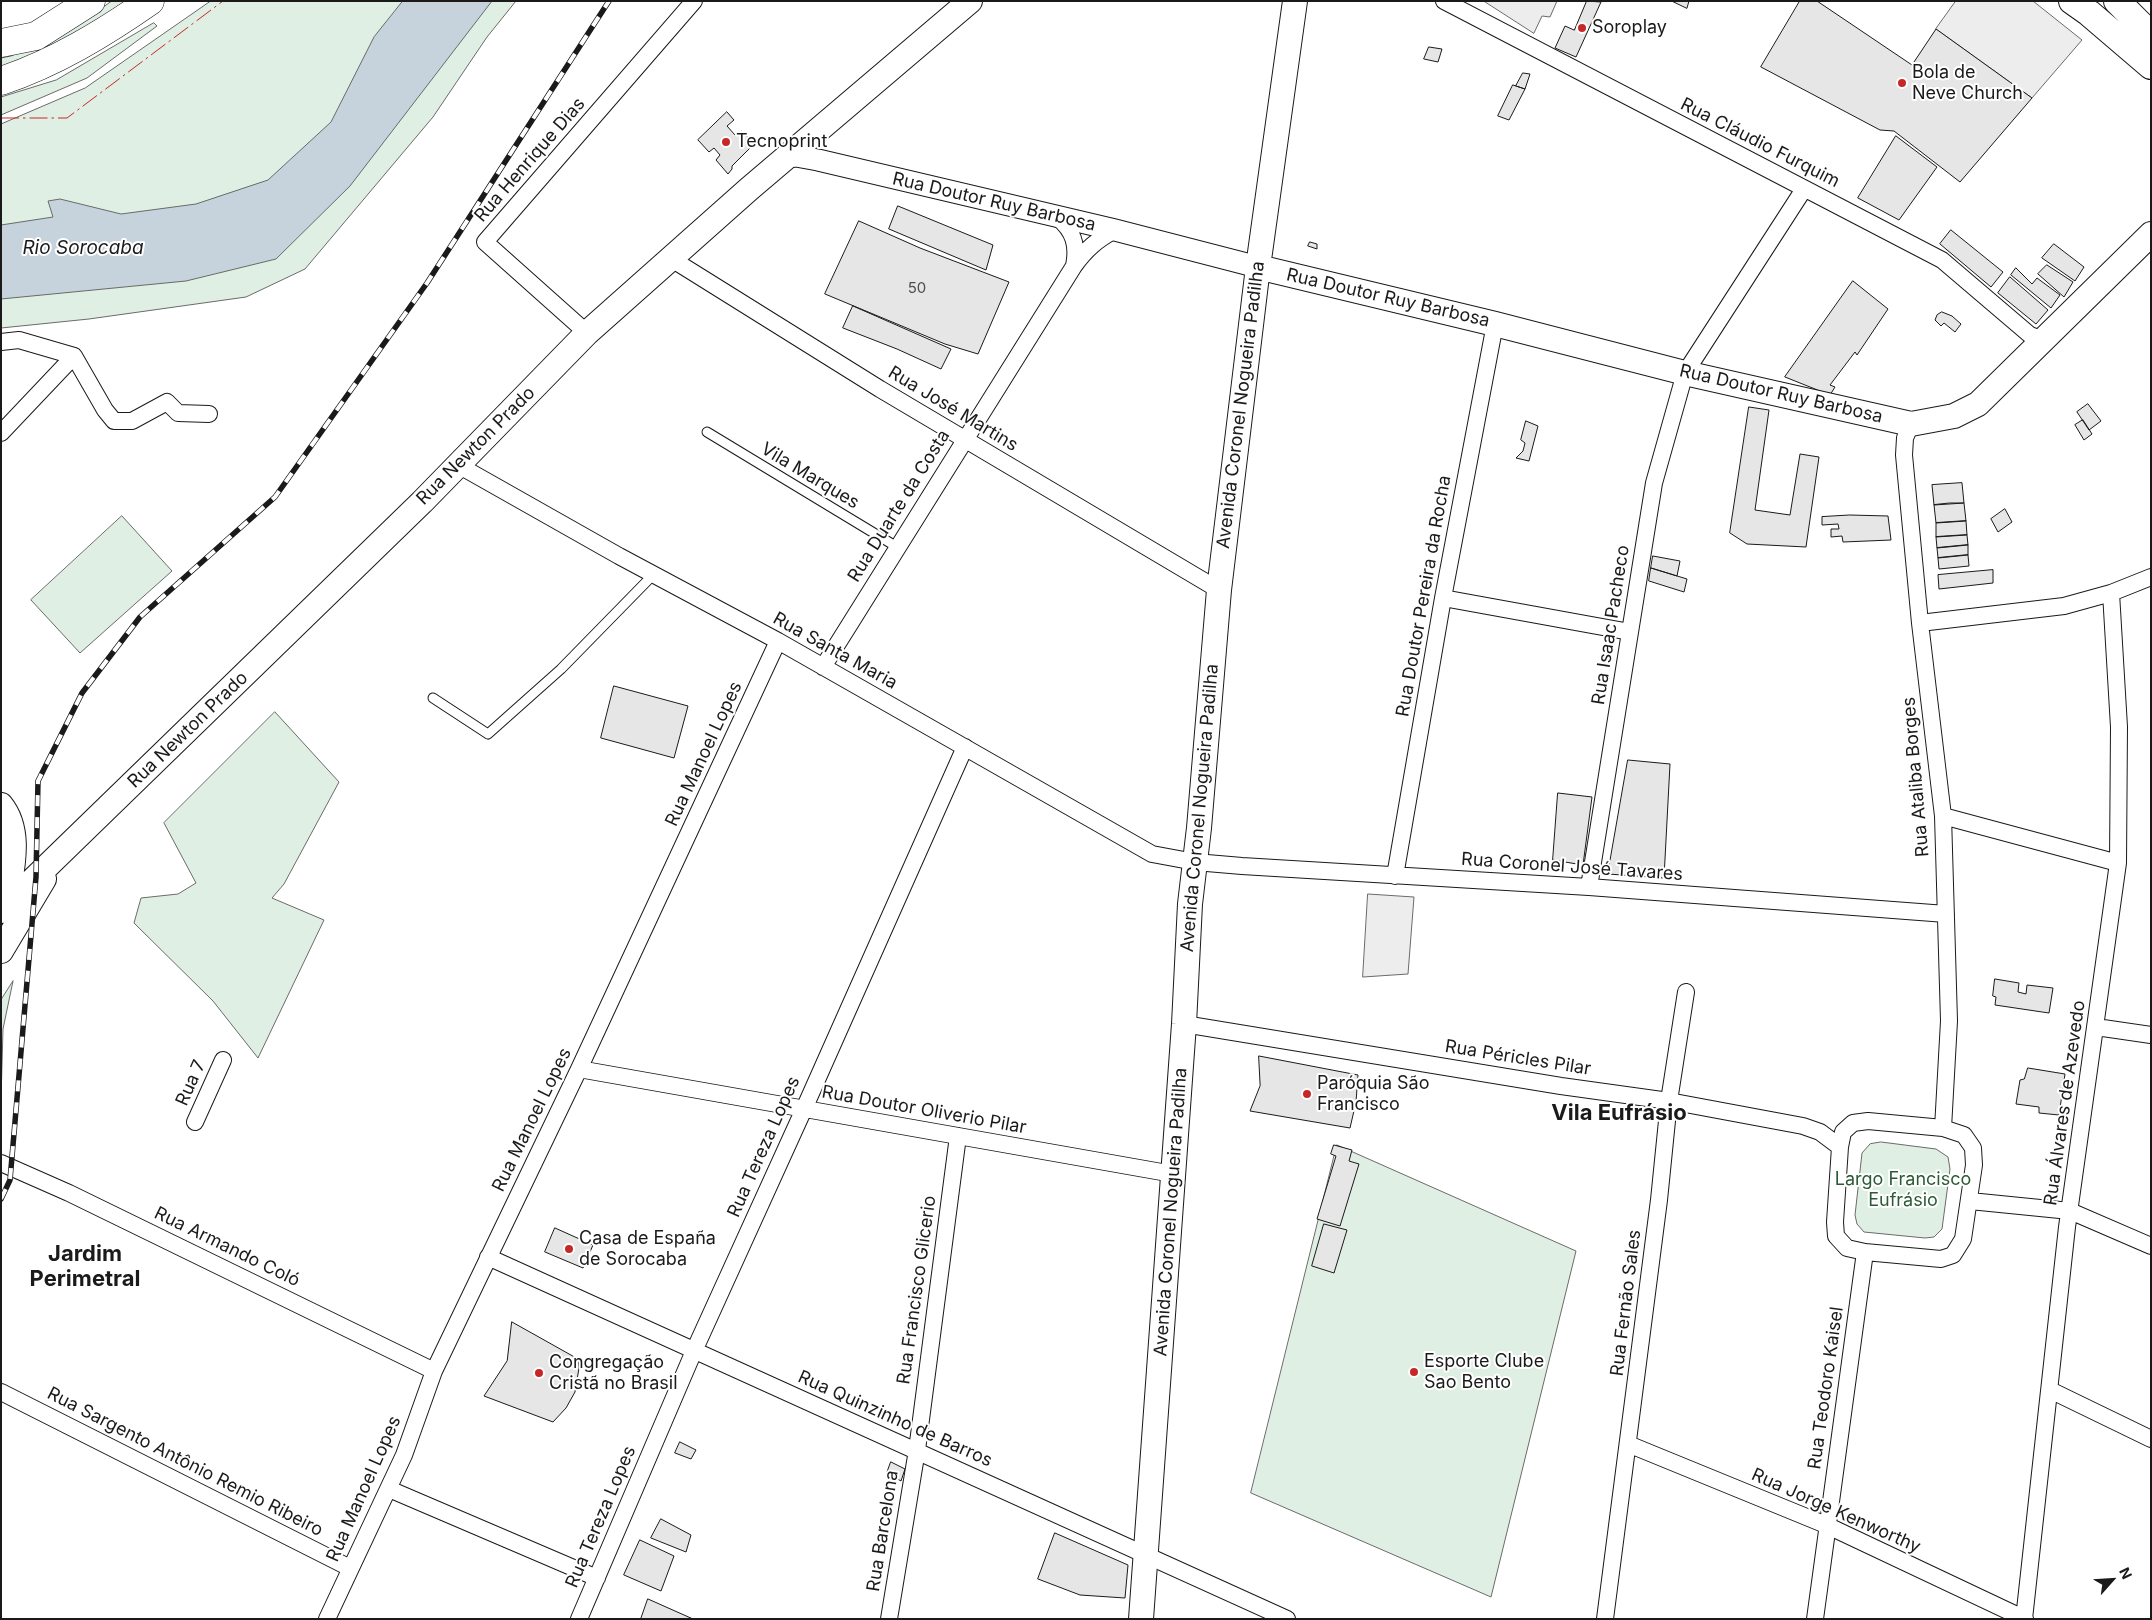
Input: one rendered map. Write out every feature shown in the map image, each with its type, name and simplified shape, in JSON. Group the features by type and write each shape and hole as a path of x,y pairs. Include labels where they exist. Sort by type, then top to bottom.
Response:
{"highway":[{"path":"1,43 36,36 91,1"},
{"path":"1,81 25,73 107,31 150,1"},
{"path":"1,33 36,36"}],"main road":[{"name":"Avenida Coronel Nogueira Padilha","path":"1141,1619 1184,1024 1190,913 1219,590 1258,267 1295,1"},
{"path":"2075,3 2091,9 2115,1 2151,35"},
{"name":"Rua Newton Prado","path":"4,907 458,465 588,333 670,258 824,126 963,3"},
{"path":"2075,3 2151,66"},
{"path":"1913,423 1954,416 1978,404 2151,234"},
{"name":"Rua Doutor Ruy Barbosa","path":"1258,267 1685,372 1913,423"},
{"path":"1,805 10,819 18,852 26,859 55,859 34,898 1,951"},
{"path":"4,907 14,840"}],"street":[{"name":"Rua Henrique Dias","path":"588,333 485,242 694,1"},
{"name":"Rua Cláudio Furquim","path":"1444,1 1942,260 2030,334 2043,340"},
{"path":"824,126 820,136 822,149 835,164"},
{"name":"Rua Doutor Ruy Barbosa","path":"787,157 804,157 835,164 1115,230 1258,267"},
{"name":"Rua Isaac Pacheco","path":"1589,888 1654,483 1685,372 1804,189"},
{"path":"1058,218 1067,225 1073,235 1076,250 1074,266"},
{"name":"Rua Duarte da Costa","path":"823,667 1074,266 1087,248 1098,239 1115,230"},
{"name":"Rua José Martins","path":"670,258 965,439 1219,590"},
{"name":"Rua Doutor Pereira da Rocha","path":"1395,876 1443,598 1495,324"},
{"path":"1,342 19,340 74,356 114,422 132,421 167,402 178,413 209,414"},
{"path":"1,433 74,356"},
{"name":"Rua Ataliba Borges","path":"1913,423 1905,438 1904,455 1920,623 1943,816 1950,1020 1944,1128"},
{"name":"Rua Santa Maria","path":"458,465 653,575 778,641 1152,854 1195,862"},
{"path":"1920,623 2064,606 2111,593 2151,577"},
{"name":"Rua Álvares de Azevedo","path":"2025,1619 2070,1211 2118,863 2119,727 2111,593"},
{"path":"1443,598 1630,632"},
{"name":"Rua Manoel Lopes","path":"327,1619 404,1455 434,1370 579,1068 778,641"},
{"name":"Rua Tereza Lopes","path":"579,1619 694,1351 804,1109 964,747"},
{"path":"1943,816 2118,863"},
{"name":"Rua Coronel José Tavares","path":"1195,862 1946,914"},
{"name":"Rua Fernão Sales","path":"1605,1619 1659,1200 1669,1101 1686,992"},
{"name":"Rua Péricles Pilar","path":"1184,1024 1561,1086 1669,1101 1803,1126 1820,1132 1840,1147"},
{"path":"2096,1028 2151,1035"},
{"name":"Rua 7","path":"195,1122 223,1060"},
{"name":"Rua Doutor Oliverio Pilar","path":"579,1068 1173,1174"},
{"path":"1868,1121 1944,1128 1964,1135 1973,1148 1974,1165 1963,1239 1953,1255 1941,1259 1865,1252 1847,1248 1836,1236 1835,1222 1840,1147 1843,1132 1853,1123 1868,1121"},
{"name":"Rua Francisco Glicerio","path":"916,1450 958,1136"},
{"name":"Rua Armando Coló","path":"1,1163 69,1193 434,1370"},
{"path":"1970,1200 2070,1211 2151,1246"},
{"name":"Rua Teodoro Kaisel","path":"1815,1619 1826,1526 1865,1252"},
{"name":"Rua Quinzinho de Barros","path":"488,1257 1287,1619"},
{"path":"2050,1390 2151,1439"},
{"name":"Rua Sargento Antônio Remio Ribeiro","path":"1,1392 350,1568"},
{"name":"Rua Jorge Kenworthy","path":"1628,1444 1826,1526 2025,1619"},
{"name":"Rua Barcelona","path":"889,1619 916,1450"},
{"path":"388,1488 597,1578"}],"lane":[{"name":"Vila Marques","path":"706,432 897,548"},
{"path":"433,698 488,734 560,669 653,575"}],"green space":[{"path":"112,1 137,1 1,72 1,58 11,56 77,26"},
{"path":"211,1 516,1 487,37 433,117 305,269 246,297 89,319 1,328 1,124 85,88"},
{"path":"154,23 157,26 87,78 1,115 1,97 56,80"},
{"path":"122,516 172,571 80,653 31,600"},
{"path":"275,712 339,782 284,884 272,898 324,920 258,1058 213,1001 134,923 141,898 178,894 196,883 164,823"},
{"path":"13,981 3,1029 1,1100 1,1000"},
{"name":"Largo Francisco Eufrásio","path":"1881,1142 1936,1149 1948,1157 1950,1169 1942,1229 1934,1237 1925,1238 1864,1232 1857,1224 1855,1215 1862,1153 1870,1144"},
{"name":"Esporte Clube Sao Bento","path":"1337,1145 1576,1251 1491,1597 1251,1493"}],"shaded area":[{"path":"1484,1 1557,1 1550,17 1542,16 1534,33"},
{"path":"1956,1 2033,1 2082,40 2032,98 1936,29"},
{"path":"1368,894 1414,897 1408,974 1363,977"}],"water":[{"name":"Rio Sorocaba","path":"403,1 492,1 350,186 276,259 186,281 1,299 1,225 53,217 48,201 60,199 121,214 196,204 268,180 331,122 374,37"}],"building":[{"name":"Soroplay","path":"1587,1 1601,2 1576,57 1555,48 1565,26 1574,30"},
{"path":"1672,1 1689,1 1687,8"},
{"name":"Bola de Neve Church","path":"1800,1 1817,1 1912,65 1936,29 2032,98 1960,182 1894,131 1880,130 1761,67"},
{"path":"1429,47 1442,49 1438,62 1424,59"},
{"path":"1523,73 1530,74 1525,89 1516,86"},
{"path":"1513,85 1525,89 1509,120 1498,116"},
{"name":"Tecnoprint","path":"727,112 734,120 727,126 735,135 742,131 754,144 732,166 728,174 716,160 720,155 714,148 709,152 698,140"},
{"path":"1896,136 1937,167 1899,220 1858,198"},
{"path":"898,206 993,245 986,270 889,229"},
{"path":"859,221 920,248 1009,282 978,354 945,344 825,294"},
{"path":"1951,230 2003,272 1991,287 1940,244"},
{"path":"1310,242 1317,244 1317,249 1308,246"},
{"path":"2054,244 2084,267 2075,281 2042,258"},
{"path":"2047,265 2073,282 2064,297 2038,274"},
{"path":"2016,268 2032,284 2037,278 2060,295 2051,308 2011,275"},
{"path":"2010,277 2048,310 2036,324 1998,293"},
{"path":"1853,281 1888,309 1857,355 1855,352 1830,385 1835,387 1830,395 1785,377"},
{"path":"853,306 951,349 941,369 843,328"},
{"path":"1942,312 1952,316 1961,324 1955,332 1944,323 1941,326 1935,320 1937,315"},
{"path":"2088,404 2101,421 2089,430 2077,412"},
{"path":"1749,407 1769,410 1755,510 1790,515 1800,454 1819,457 1806,547 1747,544 1730,533"},
{"path":"2083,420 2092,434 2084,440 2075,425"},
{"path":"1526,421 1538,426 1529,461 1516,458 1523,451 1525,443 1521,440"},
{"path":"1962,483 1964,503 1934,505 1932,485"},
{"path":"1964,503 1966,521 1936,523 1934,505"},
{"path":"2005,509 2012,522 1998,532 1991,519"},
{"path":"1850,515 1888,516 1891,540 1843,542 1842,536 1831,537 1831,529 1839,529 1838,524 1822,525 1822,517"},
{"path":"1966,521 1967,535 1936,537 1936,523"},
{"path":"1967,535 1968,545 1937,548 1936,537"},
{"path":"1968,545 1968,555 1938,558 1937,548"},
{"path":"1968,555 1969,566 1939,569 1938,558"},
{"path":"1653,556 1680,561 1677,576 1651,568"},
{"path":"1651,568 1687,579 1684,592 1649,581"},
{"path":"1993,570 1993,583 1939,589 1938,575"},
{"path":"614,686 688,706 674,758 601,738"},
{"path":"1628,760 1670,764 1664,878 1608,874"},
{"path":"1558,793 1592,797 1583,865 1553,860"},
{"path":"1995,979 2019,983 2018,992 2026,994 2027,985 2053,988 2049,1013 1995,1005 1996,997 1993,996"},
{"name":"Paróquia São Francisco","path":"1259,1056 1358,1075 1356,1102 1350,1128 1250,1111 1260,1086"},
{"path":"2028,1068 2065,1074 2059,1115 2039,1113 2039,1107 2016,1104 2020,1080 2024,1079"},
{"path":"1334,1145 1352,1150 1349,1161 1359,1164 1340,1226 1317,1219 1336,1156 1331,1154"},
{"path":"1324,1224 1347,1230 1334,1273 1312,1266"},
{"name":"Casa de España de Sorocaba","path":"555,1228 593,1245 583,1268 545,1252"},
{"name":"Congregação Cristã no Brasil","path":"512,1322 578,1359 579,1368 575,1392 566,1408 553,1422 484,1396 507,1361"},
{"path":"680,1442 696,1450 691,1459 675,1453"},
{"path":"891,1462 905,1469 901,1481 887,1473"},
{"path":"661,1519 691,1535 686,1552 651,1538"},
{"path":"1055,1533 1128,1565 1125,1598 1080,1595 1038,1579"},
{"path":"640,1540 674,1556 661,1591 624,1575"},
{"path":"648,1599 693,1619 641,1619"}],"railway":[{"path":"1,1199 10,1180 36,877 38,781 82,693 140,617 275,497 427,283 609,1"}],"power":[{"path":"1,118 67,118 223,1"}],"place":[{"name":"Soroplay","path":"1582,28"},
{"name":"Bola de Neve Church","path":"1902,83"},
{"name":"Tecnoprint","path":"726,142"},
{"name":"Paróquia São Francisco","path":"1307,1094"},
{"name":"Casa de España de Sorocaba","path":"569,1249"},
{"name":"Esporte Clube Sao Bento","path":"1414,1372"},
{"name":"Congregação Cristã no Brasil","path":"539,1373"}],"district":[{"name":"Vila Eufrásio","path":"1619,1113"},
{"name":"Jardim Perimetral","path":"85,1266"}]}
